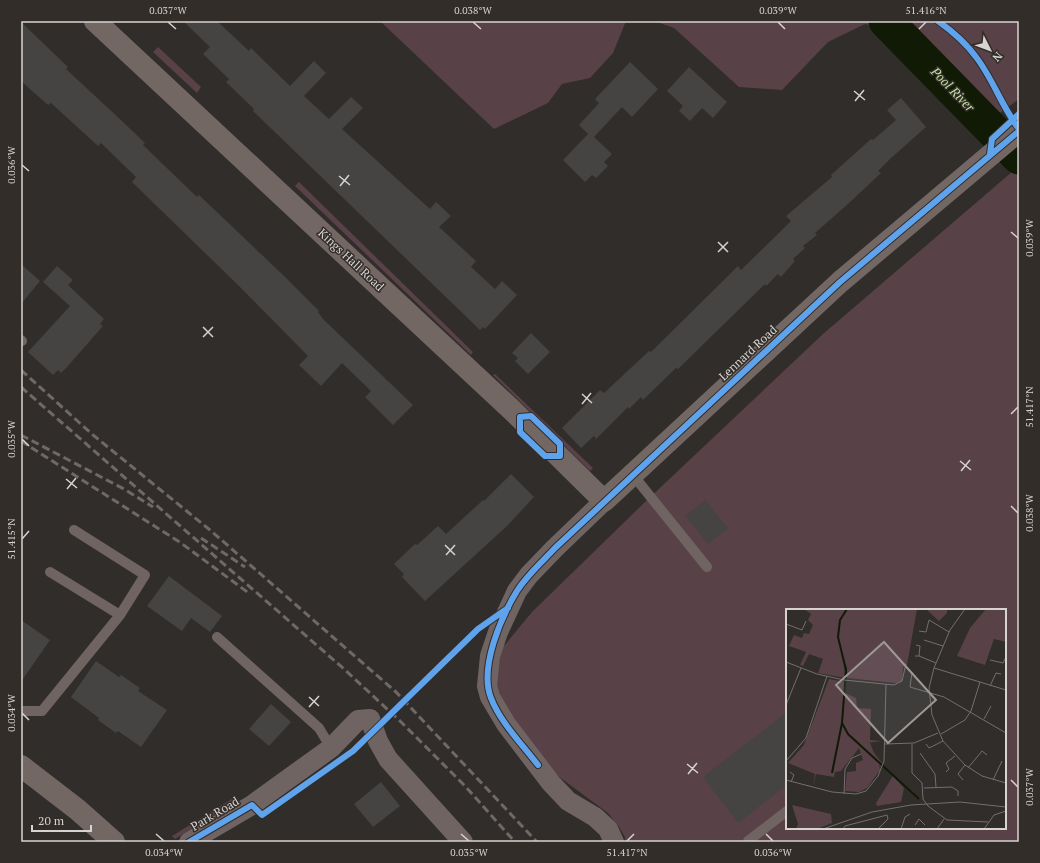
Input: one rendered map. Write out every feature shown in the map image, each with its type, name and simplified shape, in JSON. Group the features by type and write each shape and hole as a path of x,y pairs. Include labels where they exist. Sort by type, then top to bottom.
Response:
{"street":[{"name":"Kings Hall Road","path":"95,21 520,418 604,502"},
{"name":"Lennard Road","path":"614,842 608,829 595,818 568,801 551,783 506,724 490,697 487,686 490,656 509,607 517,591 529,575 604,502 840,282 1019,131"},
{"name":"Park Road","path":"189,842 252,805 331,748 358,720 370,719 378,740 388,759 462,842"},
{"path":"21,766 78,810 114,842"}],"lane":[{"path":"633,475 708,567"},
{"path":"21,711 42,711 120,615 146,575 74,530"},
{"path":"50,572 120,615"},
{"path":"217,636 319,728 331,748"},
{"path":"748,841 786,812"}],"shaded area":[{"path":"380,21 626,21 613,53 590,78 562,84 548,103 494,129"},
{"path":"654,21 1019,21 1019,99 978,129 885,28 865,24 828,42 782,90 739,87 674,28"},
{"path":"158,47 201,87 197,93 153,52"},
{"path":"1013,171 1019,176 1019,842 625,842 625,837 608,813 558,776 515,723 497,691 495,672 499,652 532,612 645,502 823,334"},
{"path":"299,182 473,352 471,355 295,186"},
{"path":"495,374 593,468 590,471 493,375"},
{"path":"235,797 239,800 175,839 172,836"}],"building":[{"path":"183,21 217,21 249,51 251,48 290,86 314,61 326,73 304,96 329,119 351,97 363,108 342,129 430,209 436,202 451,216 439,227 476,261 471,267 495,289 502,281 517,295 485,329 483,327 480,330 253,111 254,109 226,82 229,79 203,54 210,47"},
{"path":"21,22 68,67 66,69 145,143 143,145 197,197 199,195 283,275 319,311 318,312 324,320 413,405 393,425 365,397 371,391 342,363 321,386 299,365 308,356 240,287 132,182 136,177 101,143 98,146 51,103 48,105 21,81"},
{"path":"630,62 658,89 632,117 622,107 594,137 612,154 604,162 608,166 596,178 592,175 585,182 563,160 588,134 579,125 599,103 595,99"},
{"path":"689,67 727,102 713,118 702,108 690,121 679,111 683,106 667,91"},
{"path":"901,98 926,127 878,171 881,173 815,233 817,235 803,246 805,248 793,259 795,261 781,277 778,274 766,286 765,284 678,369 676,368 643,400 641,397 629,409 628,407 596,439 594,436 581,448 562,428 600,390 604,393 649,351 651,352 738,266 741,270 791,221 786,216 832,177 831,175 871,139 873,140 896,120 887,110"},
{"path":"21,264 40,281 21,304"},
{"path":"57,266 73,280 68,285 104,319 100,324 103,326 67,367 61,373 58,370 53,375 28,352 70,306 43,282"},
{"path":"531,333 550,352 528,374 515,361 518,358 512,353"},
{"path":"511,474 534,497 507,526 425,601 402,577 404,574 394,564 415,544 417,545 438,526 446,534 483,500 484,501"},
{"path":"705,500 728,528 708,544 685,516"},
{"path":"169,576 222,616 210,632 191,618 182,631 147,606"},
{"path":"21,620 50,640 21,682"},
{"path":"96,661 119,677 121,675 140,688 138,691 167,710 141,747 118,731 116,733 71,697"},
{"path":"271,704 291,722 269,746 249,729"},
{"path":"786,713 786,786 738,823 703,777"},
{"path":"381,782 400,806 373,827 354,804"}],"waterway":[{"name":"Pool River","path":"886,21 1019,157"}],"railway":[{"path":"21,370 93,435 210,530 396,692 537,842"},
{"path":"21,387 344,669 400,721 465,786 515,842"},
{"path":"21,435 124,489 153,507"},
{"path":"21,441 181,543 250,594"},
{"path":"201,538 245,567"}],"cycle path":[{"path":"938,21 968,47 976,57 988,74 1008,112 1019,129"},
{"path":"990,154 992,139 1019,114"},
{"path":"538,765 500,716 491,698 488,686 488,672 494,643 504,614 521,585 555,548 840,282 1019,131"},
{"path":"531,416 560,444 560,456 545,456 520,432 520,417 531,416"},
{"path":"189,842 252,805 262,815 353,751 478,629 508,608"}]}
